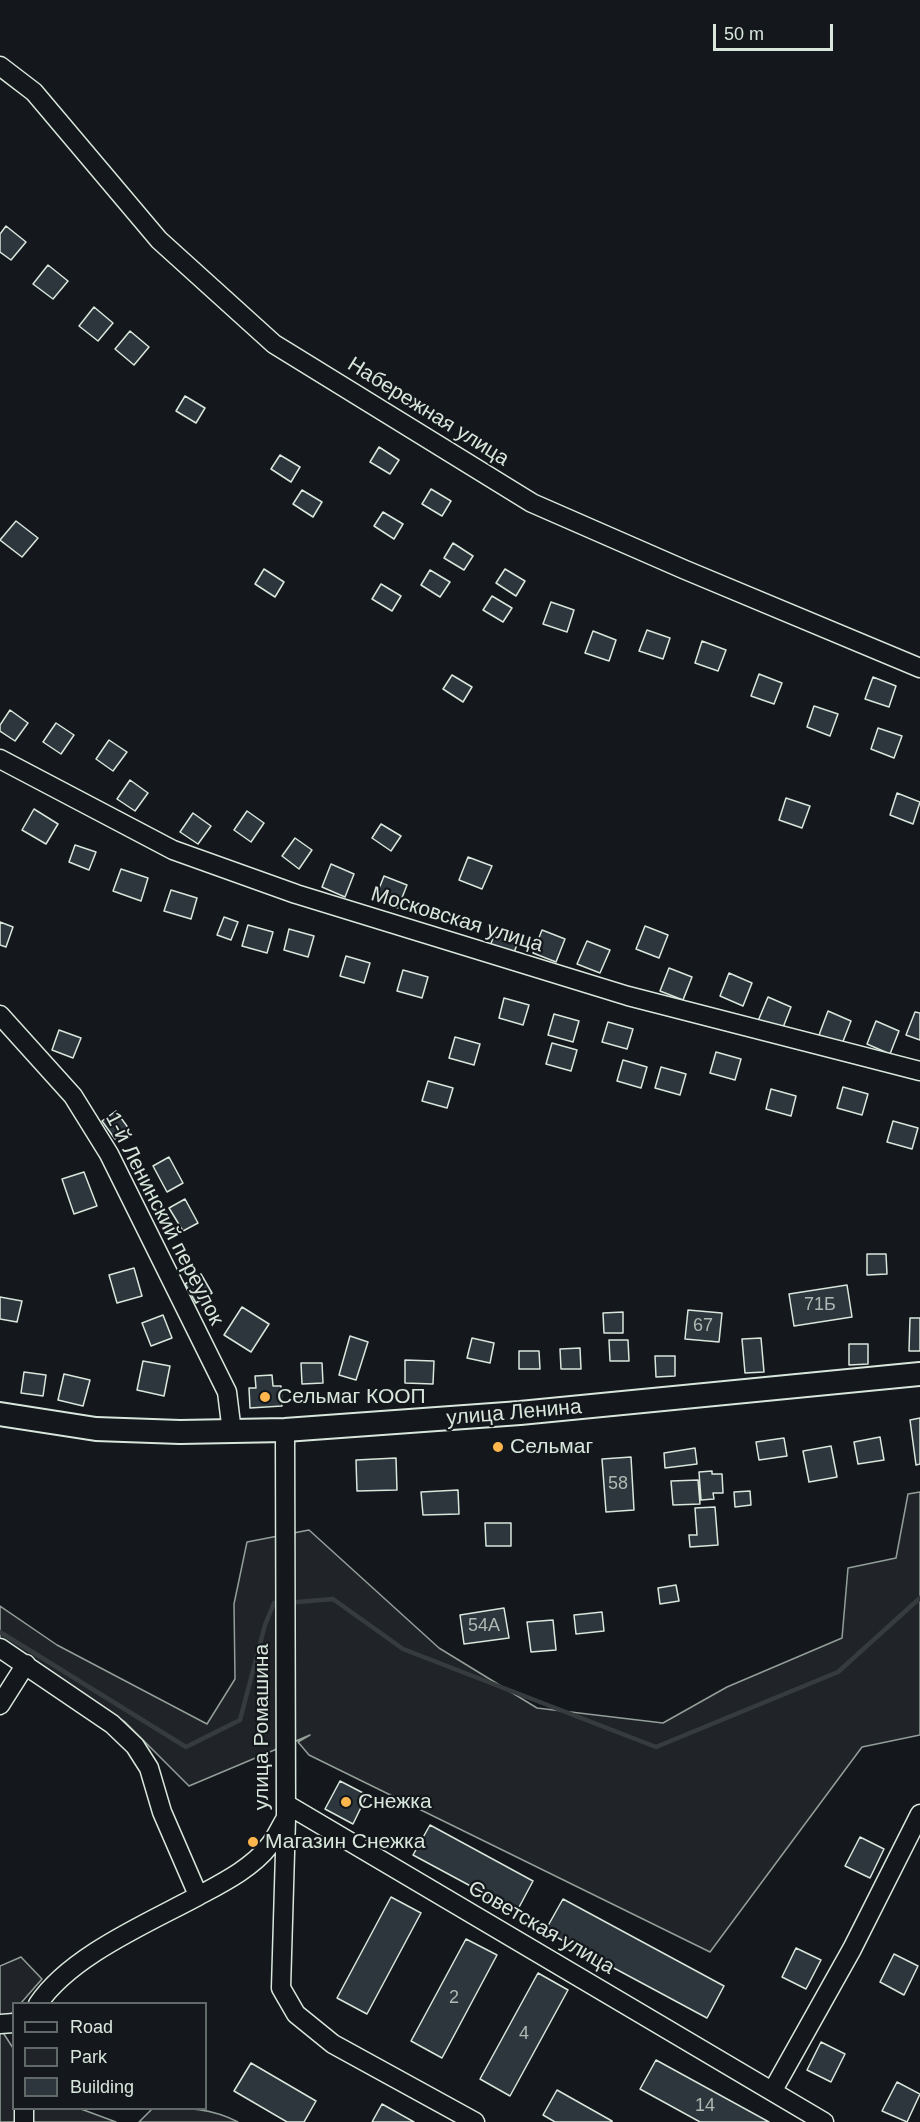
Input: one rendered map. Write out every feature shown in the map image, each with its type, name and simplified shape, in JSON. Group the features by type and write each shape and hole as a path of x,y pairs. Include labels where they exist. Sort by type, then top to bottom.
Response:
{"main road":[{"name":"улица Ленина","path":"0,1414 96,1429 232,1432 285,1430 498,1414 920,1374"}],"street":[{"name":"Набережная улица","path":"0,66 34,92 159,240 274,344 532,503 920,668"},
{"name":"Московская улица","path":"0,759 173,850 296,894 628,996 920,1071"},
{"name":"1-й Ленинский переулок","path":"0,1016 73,1096 109,1154 227,1392 232,1432"},
{"name":"улица Ромашина","path":"40,2002 53,1985 79,1964 221,1884 269,1847 286,1811 285,1430"},
{"path":"0,1648 112,1724 135,1746 149,1768 162,1812 198,1895"},
{"path":"0,1705 26,1664"},
{"name":"Советская улица","path":"286,1811 773,2090 824,2122"},
{"path":"286,1811 281,1988 296,2014 333,2044 475,2122"},
{"path":"773,2090 852,1949 920,1814"}],"green space":[{"path":"920,1492 920,1735 862,1747 710,1952 309,1755 298,1742 310,1735 189,1786 125,1722 0,1640 0,1606 57,1645 207,1724 235,1679 234,1604 247,1542 309,1530 439,1648 537,1708 663,1723 727,1687 842,1638 848,1568 896,1558 908,1494"},
{"path":"21,1957 42,1979 22,2002 12,2002 12,2013 0,2022 0,1966"},
{"path":"0,2028 12,2046 12,2110 84,2110 116,2122 0,2122"},
{"path":"151,2110 200,2110 217,2113 238,2122 139,2122"}],"building":[{"path":"6,226 26,242 11,260 0,252 0,234"},
{"path":"48,265 68,281 53,299 33,284"},
{"path":"94,307 113,323 98,341 79,326"},
{"path":"130,331 149,347 134,365 115,349"},
{"path":"185,396 205,408 196,423 176,411"},
{"path":"379,447 399,460 390,474 370,462"},
{"path":"280,455 300,467 291,482 271,469"},
{"path":"431,489 451,501 442,516 422,504"},
{"path":"302,490 322,502 313,517 293,504"},
{"path":"383,512 403,524 394,539 374,526"},
{"path":"16,521 38,538 22,557 0,540"},
{"path":"453,543 473,556 464,570 444,558"},
{"path":"264,569 284,582 275,597 255,584"},
{"path":"505,569 525,581 516,596 496,583"},
{"path":"430,570 450,582 440,597 421,585"},
{"path":"381,584 401,596 392,611 372,599"},
{"path":"492,596 512,608 503,622 483,610"},
{"path":"551,602 574,610 567,632 543,624"},
{"path":"647,630 670,638 663,659 639,651"},
{"path":"593,631 616,640 609,661 585,653"},
{"path":"702,641 726,650 718,671 695,663"},
{"path":"759,674 782,683 774,704 751,696"},
{"path":"452,675 472,687 463,702 443,689"},
{"path":"873,677 896,686 889,707 865,699"},
{"path":"814,706 838,714 830,736 807,727"},
{"path":"10,710 28,723 15,741 0,731 0,725"},
{"path":"56,723 74,735 61,754 43,742"},
{"path":"878,728 902,736 894,758 871,749"},
{"path":"109,740 127,752 113,771 96,759"},
{"path":"130,780 148,793 135,811 117,799"},
{"path":"897,793 920,802 913,824 890,815"},
{"path":"786,798 810,806 802,828 779,820"},
{"path":"34,809 58,824 46,844 22,830"},
{"path":"247,811 264,823 251,842 234,830"},
{"path":"193,813 211,826 198,844 180,832"},
{"path":"381,824 401,836 391,851 372,838"},
{"path":"295,838 312,850 299,869 282,856"},
{"path":"75,845 96,852 89,870 69,862"},
{"path":"468,857 492,866 482,889 459,880"},
{"path":"331,864 354,874 345,897 322,887"},
{"path":"121,869 148,878 141,901 113,891"},
{"path":"384,876 407,885 398,908 375,899"},
{"path":"171,890 197,898 191,919 164,911"},
{"path":"224,917 238,922 231,940 217,935"},
{"path":"0,922 13,927 6,947 0,945"},
{"path":"248,925 273,932 267,953 242,946"},
{"path":"645,926 668,935 659,958 636,949"},
{"path":"497,928 520,937 511,960 488,951"},
{"path":"289,929 314,936 308,957 284,950"},
{"path":"542,930 565,939 556,962 533,953"},
{"path":"587,941 610,950 600,973 577,964"},
{"path":"346,956 370,963 364,983 340,976"},
{"path":"669,968 692,977 683,1000 660,991"},
{"path":"403,970 428,977 422,998 397,991"},
{"path":"729,973 752,983 743,1006 720,996"},
{"path":"768,997 791,1007 782,1030 758,1021"},
{"path":"504,998 529,1005 523,1025 499,1018"},
{"path":"828,1011 851,1021 842,1044 819,1035"},
{"path":"915,1012 920,1013 920,1040 906,1035"},
{"path":"554,1014 579,1021 573,1042 548,1035"},
{"path":"876,1021 899,1031 890,1054 867,1044"},
{"path":"608,1022 633,1029 627,1049 602,1042"},
{"path":"59,1030 81,1038 73,1058 52,1050"},
{"path":"455,1037 480,1044 474,1065 449,1058"},
{"path":"552,1043 577,1050 571,1071 546,1064"},
{"path":"716,1052 741,1059 735,1080 710,1073"},
{"path":"623,1060 647,1067 641,1088 617,1081"},
{"path":"661,1067 686,1074 680,1095 655,1088"},
{"path":"428,1081 453,1088 447,1108 422,1101"},
{"path":"843,1087 868,1094 862,1115 837,1108"},
{"path":"771,1089 796,1096 791,1116 766,1109"},
{"path":"116,1111 129,1129 115,1139 102,1121"},
{"path":"893,1121 918,1128 912,1149 887,1142"},
{"path":"169,1157 183,1183 167,1192 153,1166"},
{"path":"84,1172 97,1206 74,1214 62,1179"},
{"path":"185,1199 198,1223 183,1231 169,1208"},
{"path":"867,1254 886,1254 887,1274 867,1275"},
{"path":"134,1268 142,1296 117,1303 109,1275"},
{"path":"201,1274 212,1293 196,1303 185,1284"},
{"path":"847,1285 852,1317 794,1326 789,1294"},
{"path":"0,1297 22,1301 17,1322 0,1319"},
{"path":"242,1307 269,1324 251,1352 224,1335"},
{"path":"688,1310 722,1313 719,1342 685,1339"},
{"path":"623,1312 623,1333 604,1333 603,1313"},
{"path":"163,1315 172,1338 151,1346 142,1323"},
{"path":"910,1318 920,1318 920,1351 909,1351"},
{"path":"350,1336 368,1342 356,1380 339,1375"},
{"path":"472,1338 494,1343 490,1363 467,1358"},
{"path":"761,1338 764,1372 745,1373 742,1339"},
{"path":"609,1340 628,1340 629,1361 610,1361"},
{"path":"849,1344 868,1344 868,1364 849,1365"},
{"path":"580,1348 581,1369 561,1369 560,1349"},
{"path":"519,1351 539,1351 540,1369 519,1369"},
{"path":"655,1356 675,1356 675,1376 656,1377"},
{"path":"405,1360 434,1361 433,1384 405,1383"},
{"path":"143,1361 170,1366 164,1396 137,1390"},
{"path":"301,1363 322,1363 323,1383 302,1384"},
{"path":"24,1372 46,1375 43,1396 21,1393"},
{"path":"64,1374 90,1380 83,1406 58,1400"},
{"name":"Сельмаг КООП","path":"272,1375 273,1386 281,1386 282,1406 250,1408 249,1388 256,1388 255,1376"},
{"path":"920,1418 920,1464 916,1465 910,1420"},
{"path":"880,1437 884,1460 858,1464 854,1442"},
{"path":"784,1438 787,1456 759,1460 756,1442"},
{"path":"831,1446 837,1477 809,1482 803,1451"},
{"path":"695,1448 697,1464 665,1468 664,1453"},
{"path":"631,1457 634,1510 606,1512 602,1459"},
{"path":"396,1458 397,1490 357,1491 356,1460"},
{"path":"712,1471 712,1474 722,1474 723,1493 713,1493 714,1499 701,1500 699,1472"},
{"path":"698,1480 700,1504 673,1505 671,1481"},
{"path":"458,1490 459,1514 423,1515 421,1492"},
{"path":"750,1491 751,1505 735,1507 734,1492"},
{"path":"715,1507 718,1545 690,1547 689,1535 697,1535 695,1508"},
{"path":"485,1523 511,1523 511,1546 486,1546"},
{"path":"676,1585 679,1601 660,1604 658,1588"},
{"path":"504,1608 509,1638 464,1644 460,1615"},
{"path":"602,1612 604,1631 576,1634 574,1615"},
{"path":"553,1620 556,1650 531,1652 527,1622"},
{"name":"Снежка","path":"340,1781 367,1795 353,1824 325,1809"},
{"path":"430,1825 533,1881 517,1911 413,1855"},
{"path":"860,1837 884,1849 870,1878 845,1866"},
{"path":"391,1897 421,1913 367,2014 337,1998"},
{"path":"563,1899 724,1986 707,2018 545,1931"},
{"path":"466,1939 497,1955 442,2058 411,2041"},
{"path":"796,1948 821,1960 806,1989 782,1977"},
{"path":"894,1954 918,1966 904,1995 880,1982"},
{"path":"538,1973 568,1990 510,2096 480,2079"},
{"path":"821,2042 845,2054 831,2082 807,2070"},
{"path":"656,2060 769,2122 700,2122 640,2089"},
{"path":"251,2063 316,2101 304,2122 287,2122 234,2091"},
{"path":"897,2082 920,2094 907,2122 882,2111"},
{"path":"557,2090 612,2122 555,2122 543,2115"},
{"path":"382,2104 414,2122 372,2122"}],"waterway":[{"path":"297,1602 333,1599 403,1649 656,1747 838,1672 920,1598"},
{"path":"0,1632 186,1747 240,1720 265,1625 274,1603"}],"place":[{"name":"Сельмаг КООП","path":"265,1397"},
{"name":"Сельмаг","path":"498,1447"},
{"name":"Снежка","path":"346,1802"},
{"name":"Магазин Снежка","path":"253,1842"}]}
